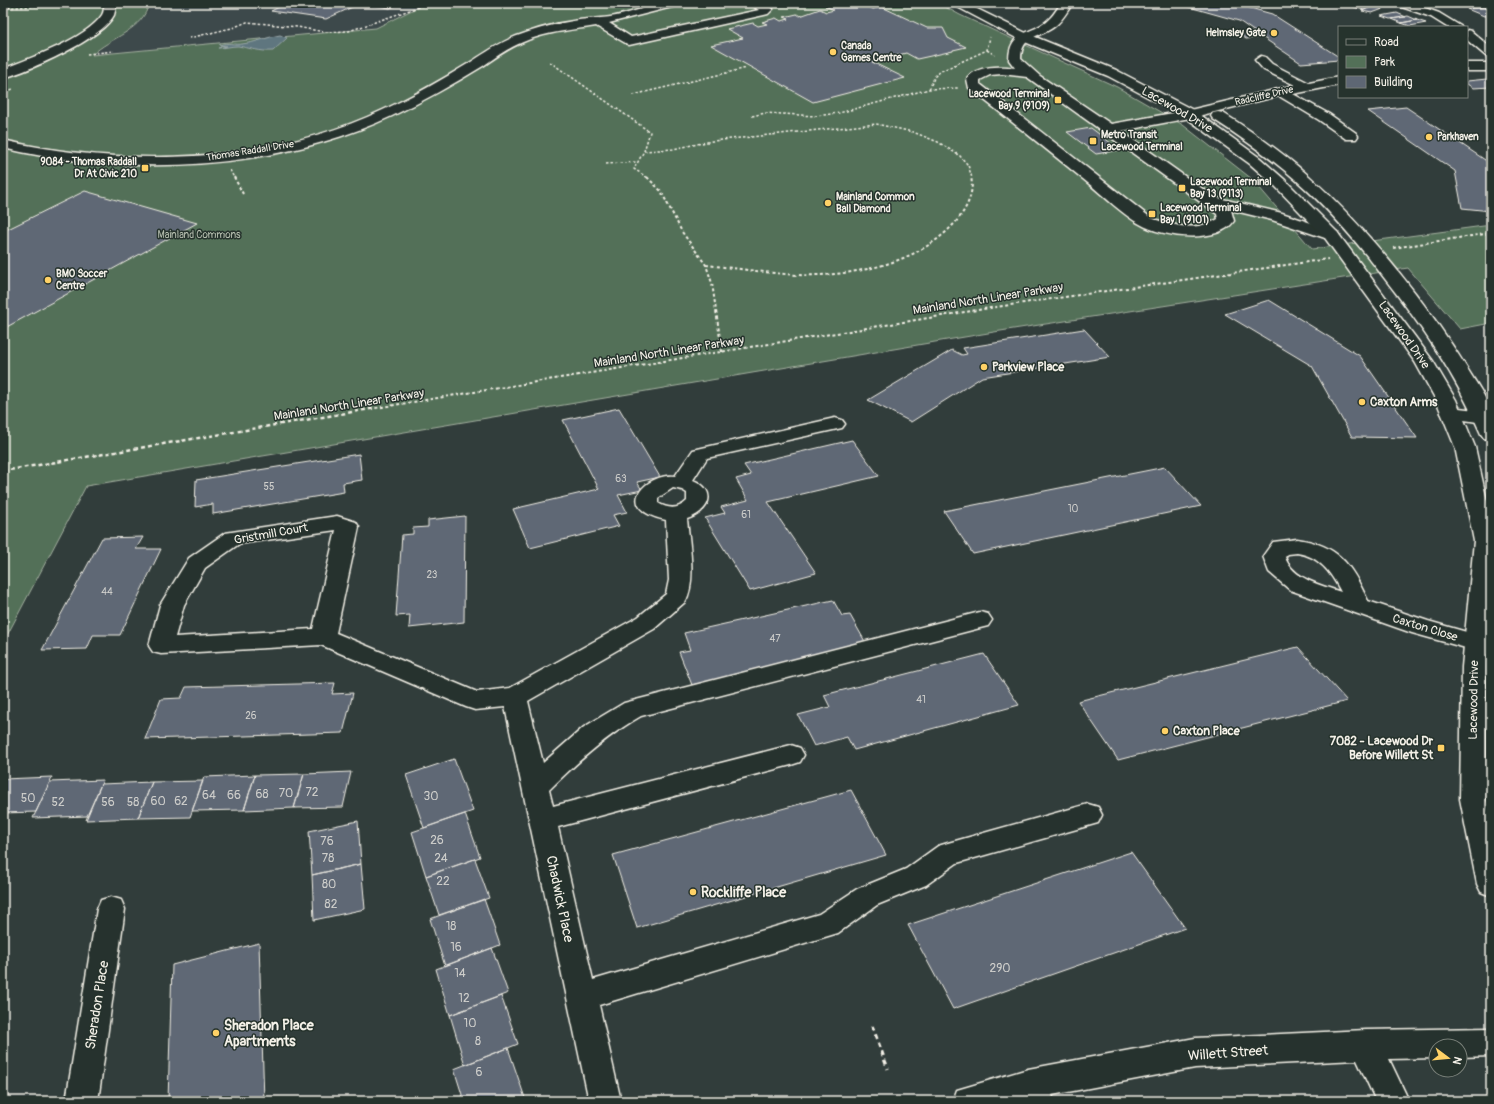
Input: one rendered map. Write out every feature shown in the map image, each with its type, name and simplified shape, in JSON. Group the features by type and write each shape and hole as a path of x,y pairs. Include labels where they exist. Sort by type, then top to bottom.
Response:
{"main road":[{"path":"3,74 82,38 98,28 106,19 111,10 111,3"},
{"name":"Thomas Raddall Drive","path":"3,144 30,151 110,162 176,161 227,156 282,147 354,127 388,113 480,62 558,38 594,22 676,3"},
{"path":"594,22 629,41 764,12 767,9 754,3"},
{"name":"Lacewood Drive","path":"956,3 1024,37 1112,74 1190,114 1256,161 1280,183 1348,256 1424,361 1446,400 1465,448 1485,541 1484,645 1474,667 1473,799 1491,884"},
{"name":"Lacewood Drive","path":"978,3 1146,78 1208,110 1249,136 1286,164 1330,205 1367,246 1418,311 1459,367 1489,423"},
{"path":"1033,75 1007,70 980,73 973,79 974,85 1145,220 1168,230 1195,232 1214,229 1226,221 1225,212 1033,75 1015,60 1015,52 1024,37 1052,24 1067,3"},
{"path":"1400,3 1435,15 1454,26"},
{"path":"1468,35 1491,54"},
{"path":"1261,60 1268,66 1306,86"},
{"path":"1468,67 1491,67"},
{"name":"Radcliffe Drive","path":"1109,129 1190,114 1306,86 1338,81"},
{"path":"1281,92 1324,117 1351,136"},
{"path":"1210,201 1277,216 1331,236"},
{"path":"1451,413 1489,423"},
{"path":"681,483 700,454 835,424"},
{"path":"681,483 695,489 699,499 691,509 676,514 657,512 648,502 647,497 655,487 663,484 681,483"},
{"path":"515,697 646,623 677,597 680,580 676,514"},
{"name":"Gristmill Court","path":"322,637 348,527 337,523 233,538 197,563 172,605 161,646 322,637 475,701 515,697"},
{"name":"Caxton Close","path":"1359,607 1420,627 1484,645"},
{"path":"535,787 578,745 614,718 633,709 980,620"},
{"name":"Chadwick Place","path":"515,697 605,1101"},
{"path":"542,820 792,755"},
{"path":"581,996 828,924 866,897 916,877 948,854 1088,815"},
{"name":"Sheradon Place","path":"82,1101 111,909"},
{"name":"Willett Street","path":"969,1101 1033,1092 1195,1053 1366,1045 1491,1042"},
{"path":"1366,1045 1393,1101"}],"path":[{"path":"3,8 90,3"},
{"path":"189,38 232,28 247,22 297,27 324,32 349,31 411,11 430,3"},
{"path":"752,116 765,113 816,116 839,113 929,89 935,76 941,71 987,50 989,47 990,32"},
{"path":"550,62 645,127 650,132 644,151 634,169 650,179 661,191 682,232 706,265 712,283 722,352"},
{"path":"633,94 747,68"},
{"path":"644,151 672,149 712,141 876,124 899,127 918,133 946,146 969,166 973,188 966,209 947,233 931,245 892,261 866,268 825,273 786,274 706,265"},
{"path":"227,156 229,170 243,194"},
{"path":"606,164 637,162"},
{"path":"1390,249 1491,233"},
{"name":"Mainland North Linear Parkway","path":"3,471 981,309 1159,282 1334,258"},
{"path":"872,1026 888,1069"}],"shaded area":[{"path":"149,3 426,3 376,28 91,55 131,29 148,12"},
{"path":"1470,1096 1487,1101 1372,1101"}],"green space":[{"name":"Mainland Commons","path":"3,3 149,3 146,12 133,27 92,55 376,28 426,3 938,3 960,15 1117,87 1183,125 1252,179 1312,249 1491,225 1491,323 1460,329 1408,268 994,332 86,486 3,643"}],"water":[{"path":"280,35 287,38 273,51 238,46 218,48 227,46 219,45 222,44 247,43"}],"building":[{"path":"287,3 361,3 326,19 271,11"},
{"path":"361,3 402,3 390,8"},
{"name":"Canada Games Centre","path":"840,3 847,5 861,3 873,9 882,7 927,28 943,28 948,38 966,47 917,59 906,53 872,62 905,78 813,102 711,45 743,38 727,29 753,23 758,26 767,24 762,22 776,18 781,21 789,19 784,17 797,14 800,16 820,9 826,12 834,10 825,6"},
{"name":"Helmsley Gate","path":"1187,3 1232,3 1272,14 1338,56 1338,60 1301,63 1262,37 1246,39 1238,33 1255,32 1239,21 1182,5"},
{"path":"1364,3 1374,5 1364,10 1354,7"},
{"path":"1449,3 1473,3 1459,6"},
{"path":"1373,6 1383,9 1372,13 1362,11"},
{"path":"1484,7 1491,10 1491,16 1484,16 1467,9"},
{"path":"1397,13 1406,17 1390,19 1381,16"},
{"path":"1408,16 1417,20 1401,23 1392,19"},
{"path":"1417,20 1426,23 1410,26 1401,23"},
{"path":"1487,79 1491,82 1491,87 1473,88 1468,85 1468,81"},
{"name":"Parkhaven","path":"1406,107 1491,164 1491,211 1462,208 1455,171 1368,111"},
{"name":"Metro Transit Lacewood Terminal","path":"1091,128 1120,150 1096,154 1067,132"},
{"name":"BMO Soccer Centre","path":"85,191 197,223 3,329 3,229 6,230"},
{"name":"Caxton Arms","path":"1269,300 1360,356 1417,438 1352,437 1312,366 1225,314"},
{"name":"Parkview Place","path":"1084,329 1110,357 982,377 911,422 868,400 952,350 962,355 967,354 963,348"},
{"path":"619,408 660,477 637,482 642,490 618,495 627,512 613,515 619,526 530,548 513,509 599,489 563,420"},
{"path":"852,440 879,476 768,502 816,573 750,591 705,518 725,513 721,507 748,500 736,479 751,475 744,465"},
{"path":"359,454 362,480 343,483 344,492 213,514 213,504 195,507 196,480"},
{"path":"1165,467 1201,506 973,554 944,511"},
{"path":"465,516 464,622 409,628 410,615 396,616 402,535 413,534 413,528 428,527 428,520"},
{"path":"143,537 136,549 161,549 120,635 93,635 87,649 42,650 102,538"},
{"path":"833,600 842,616 850,615 867,645 692,685 679,652 690,650 684,633"},
{"name":"Caxton Place","path":"1298,647 1347,701 1118,760 1078,701"},
{"path":"984,654 1019,705 854,750 847,737 814,746 798,715 830,707 824,695"},
{"path":"335,683 332,694 353,693 343,733 145,739 161,699 181,698 186,687"},
{"path":"454,759 473,811 424,828 406,775"},
{"path":"351,772 343,807 294,808 304,774"},
{"path":"304,774 294,808 244,810 255,775"},
{"path":"255,775 244,810 192,811 204,777"},
{"path":"52,777 36,812 3,813 3,779"},
{"path":"103,780 87,816 33,818 50,782"},
{"path":"203,781 190,817 138,818 152,782"},
{"path":"152,782 138,818 86,820 101,784"},
{"name":"Rockliffe Place","path":"851,790 886,855 637,928 613,855"},
{"path":"465,814 480,857 426,876 412,832"},
{"path":"358,821 361,864 312,875 309,831"},
{"path":"1131,852 1185,928 953,1009 908,925"},
{"path":"475,859 489,898 439,915 426,876"},
{"path":"361,864 365,909 314,920 312,875"},
{"path":"484,899 500,945 445,966 430,919"},
{"name":"Sheradon Place Apartments","path":"259,943 264,1101 168,1101 172,965"},
{"path":"492,948 508,993 450,1015 436,969"},
{"path":"501,996 518,1044 465,1065 450,1015"},
{"path":"508,1048 526,1101 464,1101 454,1069"}],"place":[{"name":"Helmsley Gate","path":"1274,33"},
{"name":"Canada Games Centre","path":"833,52"},
{"name":"Lacewood Terminal Bay 9 (9109)","path":"1058,100"},
{"name":"Parkhaven","path":"1429,137"},
{"name":"Metro Transit Lacewood Terminal","path":"1093,141"},
{"name":"9084 - Thomas Raddall Dr At Civic 210","path":"145,168"},
{"name":"Lacewood Terminal Bay 13 (9113)","path":"1182,188"},
{"name":"Mainland Common Ball Diamond","path":"828,203"},
{"name":"Lacewood Terminal Bay 1 (9101)","path":"1152,214"},
{"name":"BMO Soccer Centre","path":"48,280"},
{"name":"Parkview Place","path":"984,367"},
{"name":"Caxton Arms","path":"1362,402"},
{"name":"Caxton Place","path":"1165,731"},
{"name":"7082 - Lacewood Dr Before Willett St","path":"1441,748"},
{"name":"Rockliffe Place","path":"693,892"},
{"name":"Sheradon Place Apartments","path":"216,1033"}]}
